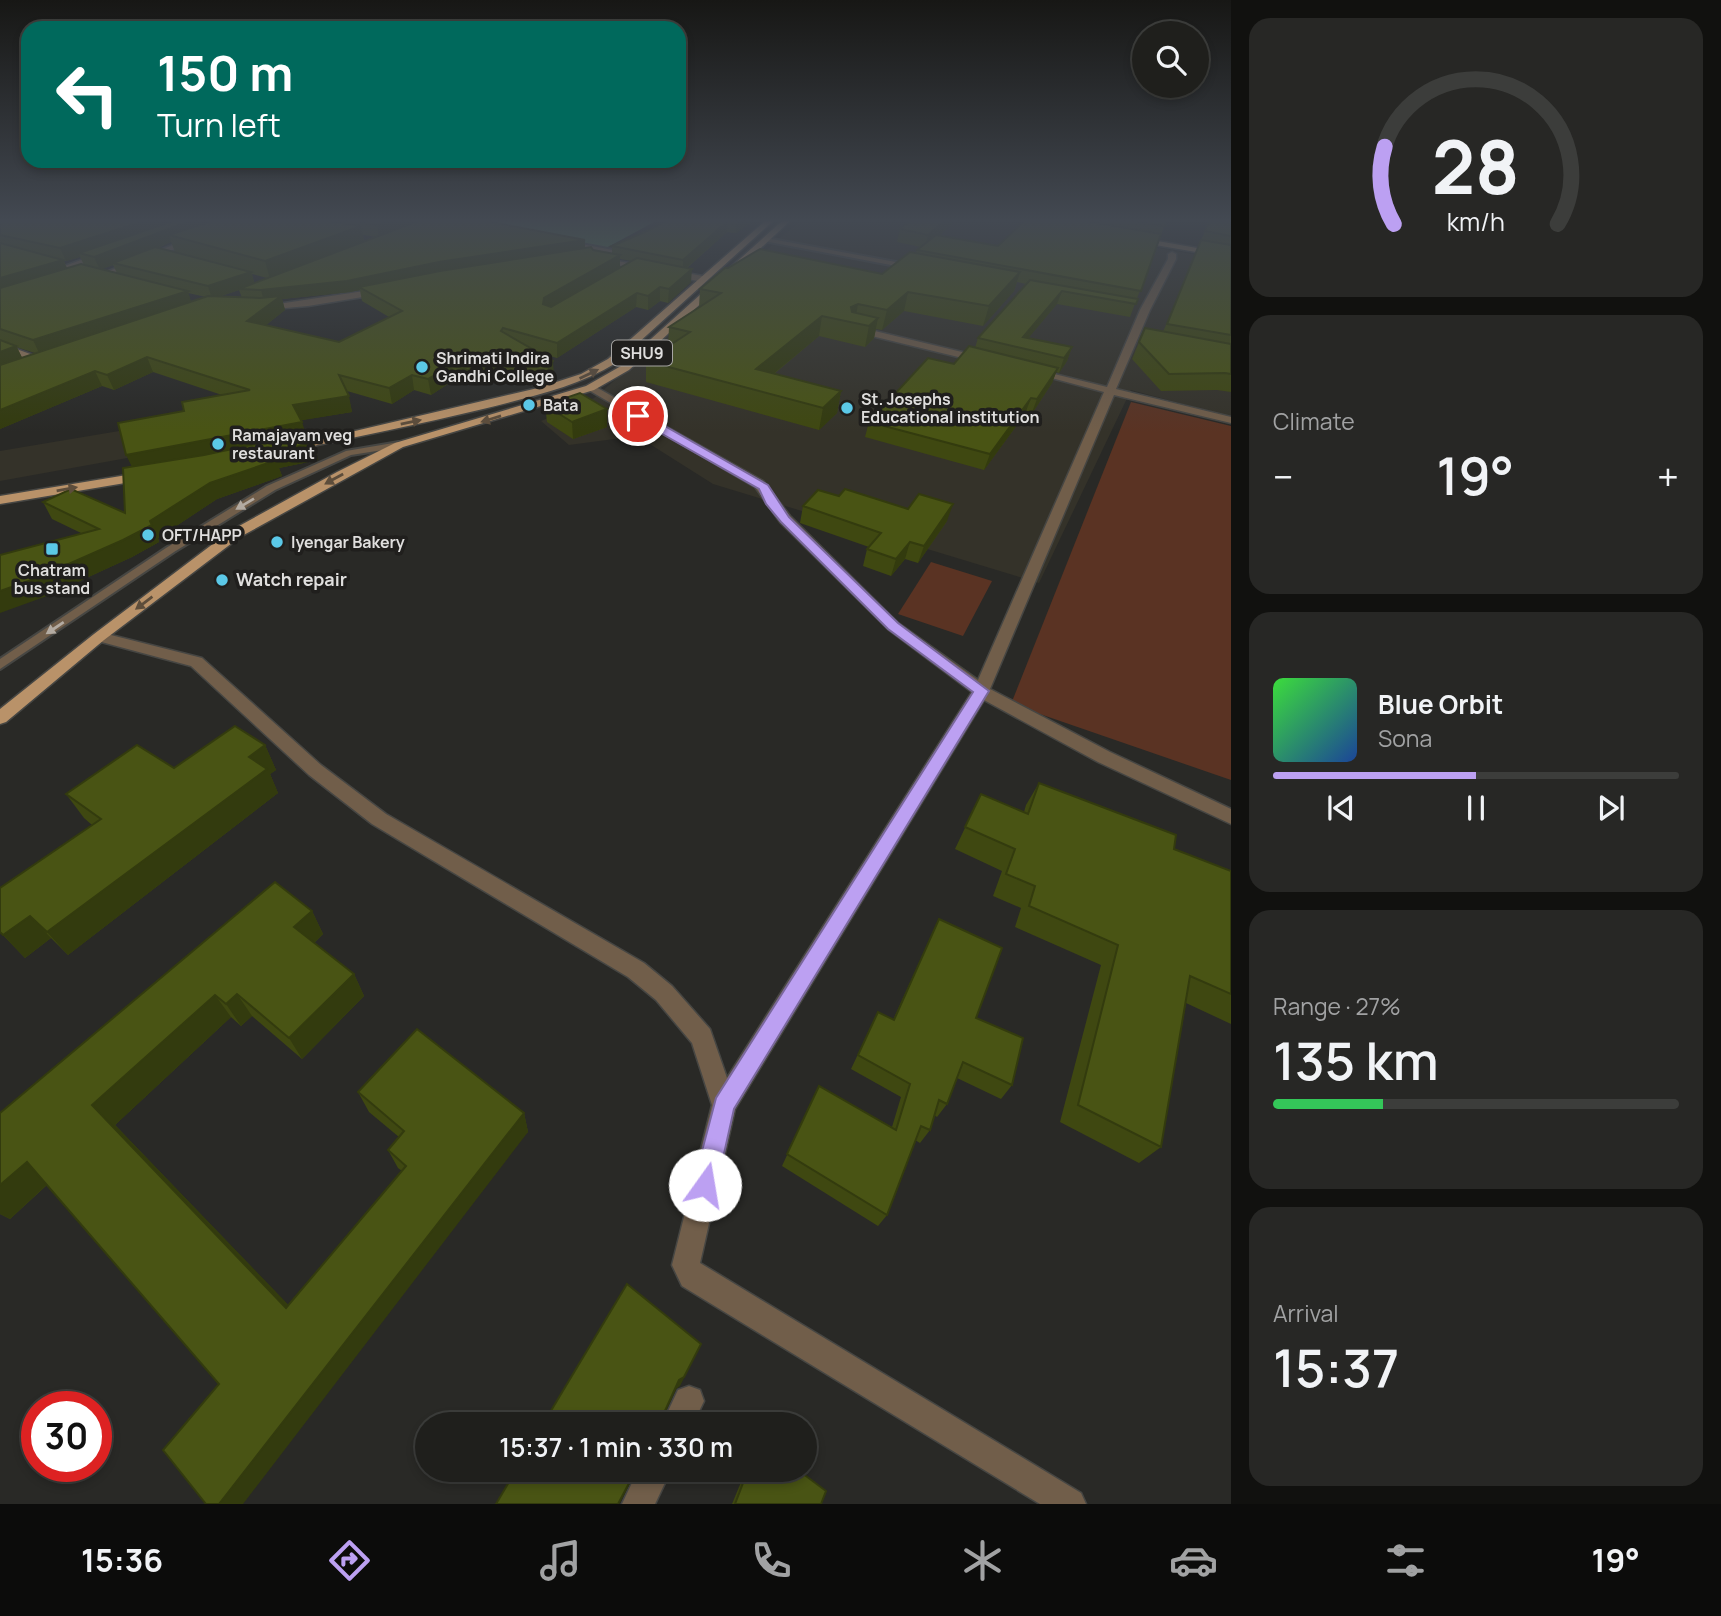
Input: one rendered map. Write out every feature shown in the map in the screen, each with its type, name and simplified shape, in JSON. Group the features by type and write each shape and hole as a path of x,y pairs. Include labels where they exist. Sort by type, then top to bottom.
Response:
{"main road":[{"name":"SHU9","path":"277,451 453,413 592,374 612,361 689,291"},
{"name":"SHU9","path":"464,427 590,388 625,369 710,291"},
{"path":"0,345 40,361"},
{"path":"20,369 54,356"},
{"path":"0,718 99,637 235,534 399,444 464,427 453,413"},
{"path":"0,500 157,474"}],"street":[{"path":"253,307 308,303 383,291"},
{"path":"1070,1504 692,1276 686,1265 724,1105 981,691 1155,291"},
{"path":"854,329 991,362"},
{"path":"1017,368 1231,419"},
{"path":"590,388 760,484 785,519 893,626 981,691 1104,757 1231,817"},
{"path":"99,637 196,662 315,770 379,819 636,970 664,993 702,1037 724,1105"},
{"path":"638,1504 649,1482"}],"lane":[{"path":"1132,307 1145,310"},
{"path":"1133,339 1145,341"},
{"path":"965,356 973,346"},
{"path":"0,665 170,550 271,488 349,453 399,444"}],"shaded area":[{"name":"St. Josephs Educational institution","path":"718,291 1231,291 1231,417 1131,390 1039,583 713,484 637,436 569,445 541,421 594,398"},
{"path":"1131,402 1231,426 1231,780 1011,704"},
{"path":"274,405 283,430 0,481 0,451"},
{"path":"931,562 992,581 963,636 898,614"}],"building":[{"path":"0,291 187,291 33,340 0,329"},
{"path":"367,291 556,291 544,298 543,304 551,307 579,291 654,291 648,296 637,293 557,343 503,328 501,331 553,361 548,367 497,353 468,370 452,365 428,379 412,375 389,388 339,375 349,396 293,405 302,422 126,455 118,423 184,411 182,402 250,390 147,357 107,375 95,371 0,410 0,365 208,296 281,296 247,321 339,342 402,311"},
{"path":"711,291 1003,291 989,306 908,292 887,310 858,304 851,307 852,312 878,318 869,326 822,316 756,369 841,391 823,408 646,361 690,332 669,327 721,293"},
{"path":"1020,291 1062,291 1023,337 1072,347 1064,358 978,338"},
{"path":"1063,291 1094,291 1138,299 1136,304"},
{"path":"1180,291 1231,291 1231,335 1167,324"},
{"path":"1145,328 1231,344 1231,374 1169,374 1139,342"},
{"path":"0,340 16,346 0,352"},
{"path":"969,346 1058,368 1037,399 1031,398 990,454 869,422 928,358 954,364"},
{"path":"580,393 607,409 572,422 545,405"},
{"path":"308,433 314,443 271,452 277,460 210,483 150,521 152,525 123,540 37,578 0,591 0,555 99,529 43,502 71,489 125,513 123,468 204,455"},
{"path":"845,489 908,509 919,494 953,504 924,546 910,542 896,559 867,549 881,533 803,506 818,490 839,496"},
{"path":"235,726 265,745 249,757 267,769 47,932 30,916 3,935 0,932 0,888 101,819 66,794 137,745 174,768"},
{"path":"1039,783 1176,835 1174,849 1231,871 1231,994 1190,976 1161,1147 1078,1105 1118,945 1029,906 1035,886 1006,874 1015,849 965,827 981,794 1028,814"},
{"path":"275,882 312,911 294,927 354,974 289,1038 237,994 226,1004 215,995 92,1105 286,1308 406,1166 388,1150 404,1131 358,1092 417,1029 524,1113 219,1504 206,1504 163,1450 219,1384 27,1162 0,1185 0,1113"},
{"path":"939,919 1002,948 976,1018 1023,1038 1012,1085 963,1062 947,1104 939,1100 930,1130 921,1126 887,1215 787,1154 819,1086 896,1130 910,1084 858,1055 878,1012 894,1020"},
{"path":"627,1284 701,1344 684,1377 679,1380 664,1412 550,1412"},
{"path":"509,1482 630,1482 618,1504 496,1504"},
{"path":"743,1482 814,1482 826,1491 821,1504 735,1504"}],"place":[{"name":"Shrimati Indira Gandhi College","path":"422,367"},
{"name":"Bata","path":"529,405"},
{"name":"St. Josephs Educational institution","path":"847,408"},
{"name":"Ramajayam veg restaurant","path":"218,444"},
{"name":"OFT/HAPP","path":"148,535"},
{"name":"Iyengar Bakery","path":"277,542"},
{"name":"Chatram bus stand","path":"52,549"},
{"name":"Watch repair","path":"222,580"}],"route":[{"path":"638,416 764,487 772,504 785,519 893,626 981,691 724,1105 705,1185"}]}
